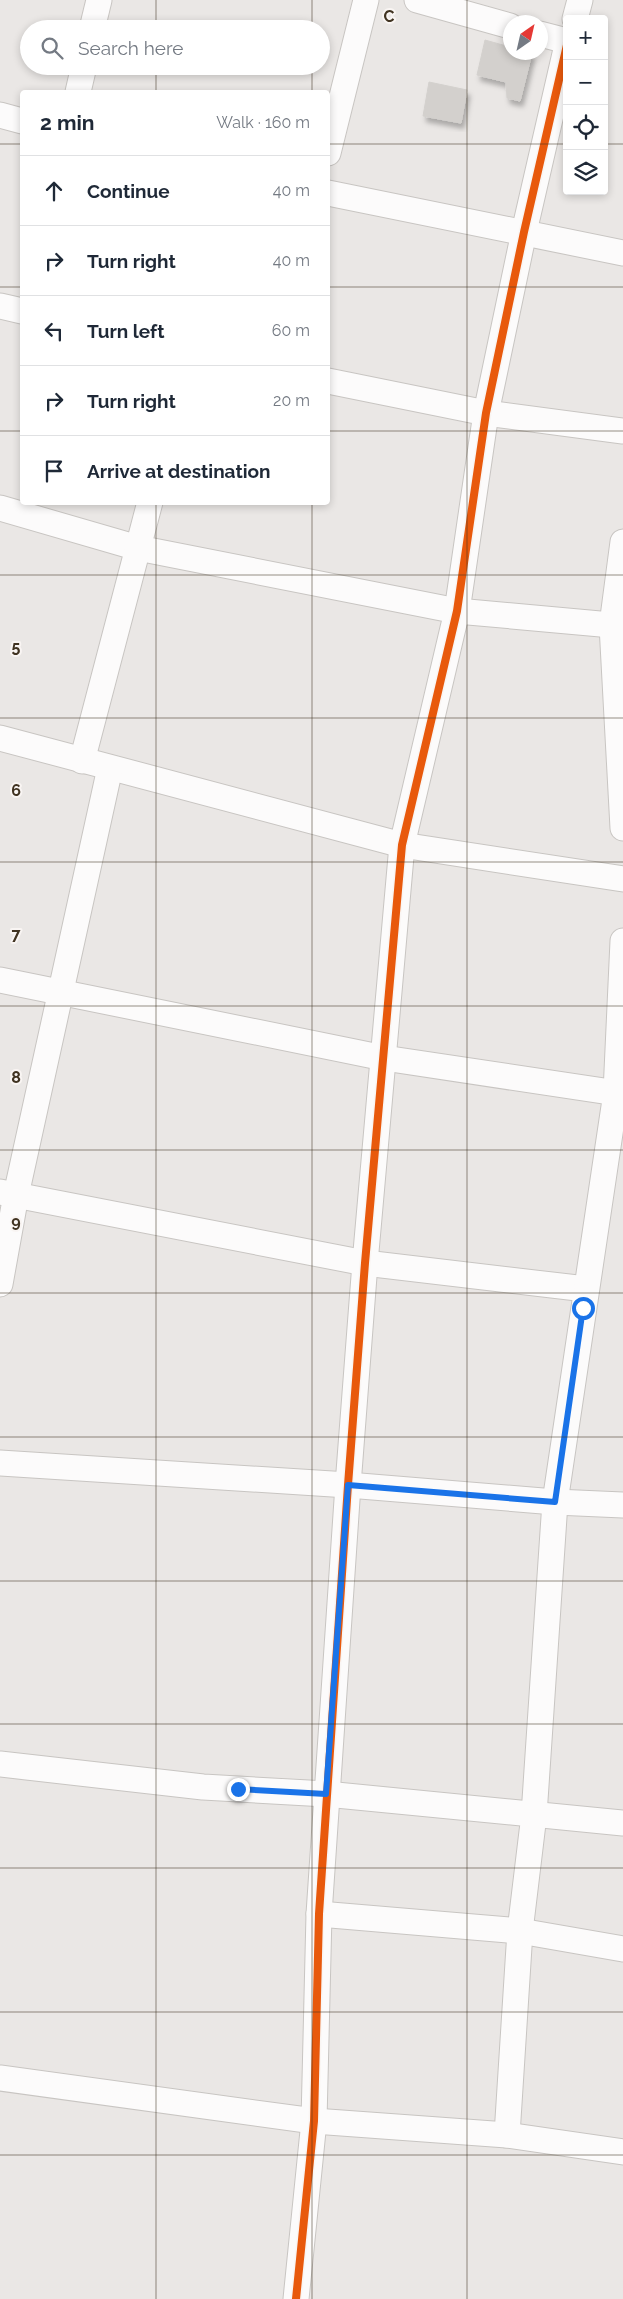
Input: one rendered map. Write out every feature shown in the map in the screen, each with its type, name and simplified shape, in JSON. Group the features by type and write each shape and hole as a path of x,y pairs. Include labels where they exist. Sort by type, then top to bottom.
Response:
{"street":[{"path":"94,20 99,0"},
{"path":"330,145 366,0"},
{"path":"417,0 503,24"},
{"path":"576,15 580,0"},
{"path":"548,36 563,40"},
{"path":"296,2299 314,2121 319,1914 348,1485 365,1263 402,845 457,611 486,413 524,232 564,60"},
{"path":"78,90 82,75"},
{"path":"0,115 20,120"},
{"path":"330,193 623,253"},
{"path":"0,306 20,311"},
{"path":"330,381 486,413 623,431"},
{"path":"82,761 149,505"},
{"path":"0,508 138,548 457,611 618,625"},
{"path":"623,542 618,625 623,828"},
{"path":"0,738 402,845 623,879"},
{"path":"0,1284 8,1194 62,992 110,768"},
{"path":"507,2135 520,1931 534,1815 555,1502 586,1288 620,1093 623,941"},
{"path":"0,980 384,1058 620,1093"},
{"path":"8,1194 365,1263 586,1288"},
{"path":"0,1463 348,1485 555,1502 623,1504"},
{"path":"0,1764 203,1787 326,1794 623,1823"},
{"path":"319,1914 520,1931 623,1949"},
{"path":"0,2078 314,2121 507,2135 623,2152"}],"building":[{"path":"485,40 503,45 503,60 530,60 520,101 507,98 506,82 477,75"},
{"path":"429,82 467,90 461,123 423,116"}],"cycle path":[{"path":"296,2299 314,2121 319,1914 348,1485 365,1263 402,845 457,611 486,413 524,232 564,60"}],"route":[{"path":"238,1789 326,1794 348,1485 555,1502 583,1308"}]}
